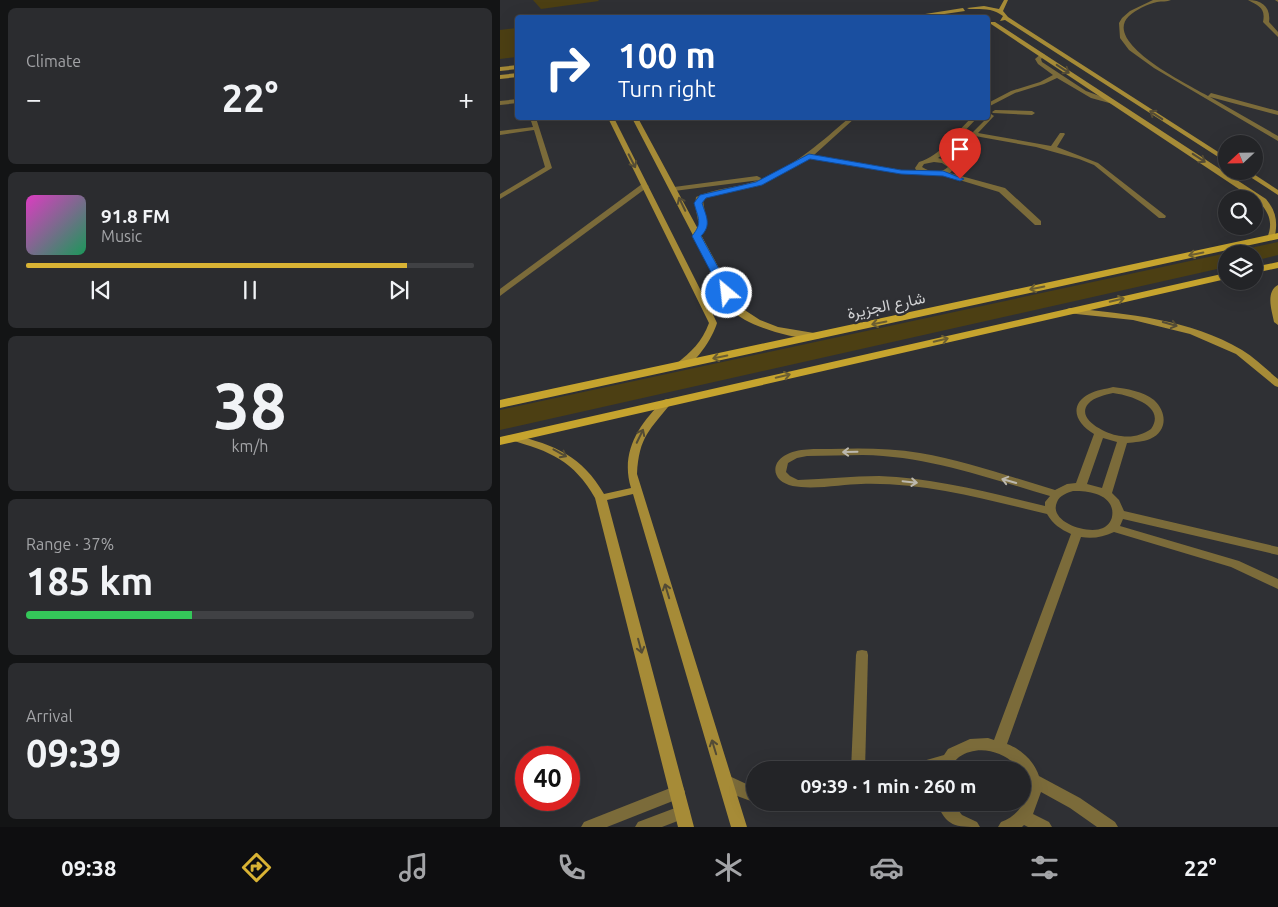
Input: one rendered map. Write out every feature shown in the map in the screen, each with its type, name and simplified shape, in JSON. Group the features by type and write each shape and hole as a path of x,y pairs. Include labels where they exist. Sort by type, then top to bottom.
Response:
{"main road":[{"name":"شارع الجزيرة","path":"500,404 1275,237"},
{"path":"1263,268 1278,264"},
{"path":"500,441 1218,278"}],"street":[{"path":"957,15 957,13 985,0"},
{"path":"1001,11 1006,0"},
{"path":"1170,0 1158,0 1133,12 1126,18 1122,23 1121,33 1125,42 1132,50 1164,72 1278,139"},
{"path":"1250,0 1266,9 1268,14 1266,22 1278,35"},
{"path":"922,15 966,9 986,8 1001,11 1006,18 1018,26 1218,155"},
{"path":"990,23 1006,18"},
{"path":"990,23 1002,28 1247,190"},
{"path":"1002,28 1018,26"},
{"path":"1042,55 1038,59 1040,63 1074,86 1093,98 1114,102"},
{"path":"500,69 515,67"},
{"path":"500,77 515,75"},
{"path":"990,105 1013,92 1058,75"},
{"path":"1032,86 1074,86"},
{"path":"1191,88 1275,112"},
{"path":"500,103 515,101"},
{"path":"1246,120 1248,116 1255,113 1275,112"},
{"path":"991,115 1032,113"},
{"path":"500,197 549,168 534,120"},
{"path":"611,120 713,323 708,338 697,352 679,366"},
{"path":"636,120 736,309 756,323 785,332 818,336"},
{"path":"697,236 703,229 704,223 699,207 699,199 707,195 759,183 812,154 850,120"},
{"path":"812,154 901,172 920,168 940,154 972,120"},
{"path":"943,174 951,170 952,156 987,120"},
{"path":"500,134 536,128"},
{"path":"974,134 1053,148 1076,155 1096,164 1162,216"},
{"path":"1053,148 1062,134"},
{"path":"929,160 944,161 951,165"},
{"path":"920,168 932,174 943,174 1002,190 1038,223"},
{"path":"674,189 775,174"},
{"path":"1258,180 1275,191"},
{"path":"500,293 645,186"},
{"path":"1263,202 1269,207 1275,219 1275,237"},
{"path":"1278,288 1274,299 1278,322"},
{"path":"701,298 727,293"},
{"path":"1070,311 1129,316 1157,321 1202,334 1234,350 1274,376 1278,384"},
{"path":"1113,390 1128,392 1143,398 1154,406 1160,415 1160,425 1152,433 1140,439 1123,440 1099,434 1087,426 1080,416 1080,406 1086,398 1098,392 1113,390"},
{"path":"667,402 646,424 634,448 632,474 739,827"},
{"path":"1080,487 1099,434"},
{"path":"514,438 550,448 565,456 578,465 588,476 601,498 685,820 643,827"},
{"path":"1106,494 1123,440"},
{"path":"1050,511 969,492 924,484 880,480 796,484 787,480 781,474 780,468 784,461 791,456 808,453 878,452 902,454 949,464 1056,494"},
{"path":"1071,487 1094,489 1106,494 1118,507 1120,514 1118,522 1113,528 1102,533 1077,533 1064,528 1055,520 1050,511 1051,502 1056,494 1071,487"},
{"path":"601,498 636,490"},
{"path":"1120,514 1278,551"},
{"path":"1113,528 1235,564 1278,584"},
{"path":"999,746 1077,533"},
{"path":"858,761 862,655"},
{"path":"947,761 960,748 978,743 999,746 1014,753 1026,765 1033,780 1033,800 1023,817 1006,827"},
{"path":"1033,780 1075,803 1110,827"},
{"path":"725,781 746,791"},
{"path":"589,827 678,792"},
{"path":"950,811 957,820 972,827"},
{"path":"1023,817 1044,827"}],"shaded area":[{"path":"533,0 598,0 599,1 541,9"},
{"path":"515,28 515,57 500,59 500,30"},
{"path":"1278,242 1278,255 1263,259 1263,245"},
{"path":"1218,255 1218,269 500,430 500,410"}],"route":[{"path":"727,293 697,236 703,229 704,223 698,203 699,199 703,196 759,183 805,160 809,156 901,172 943,174 960,179"}]}
